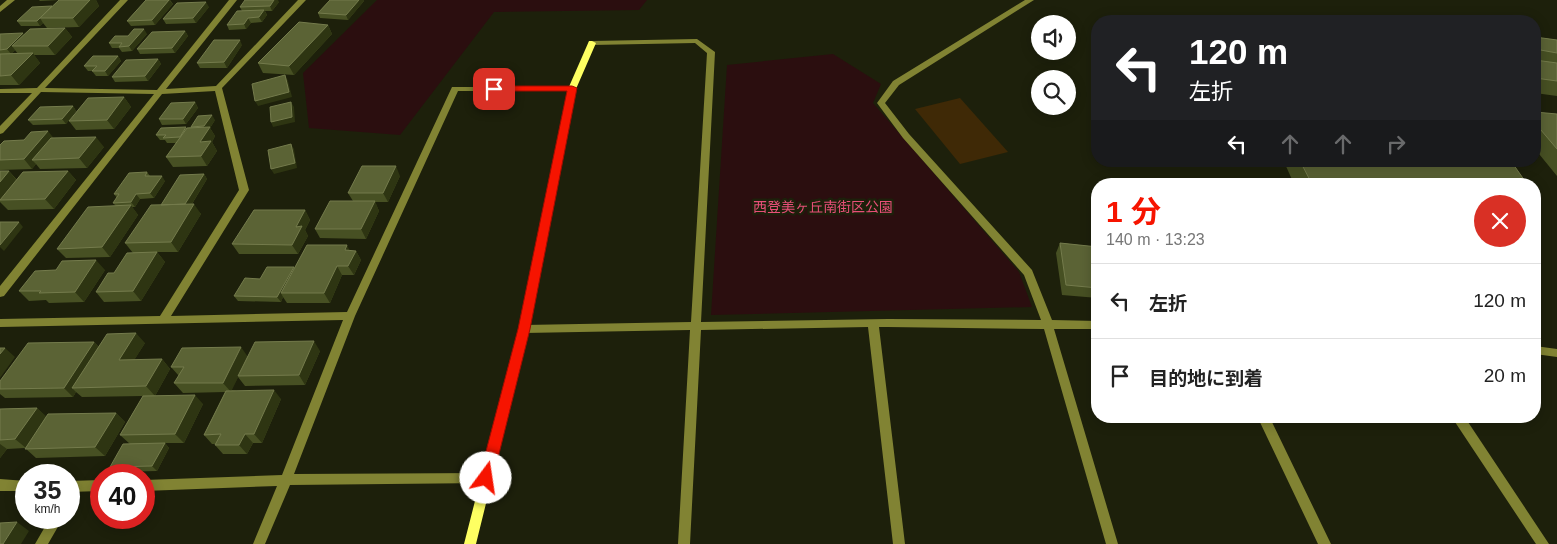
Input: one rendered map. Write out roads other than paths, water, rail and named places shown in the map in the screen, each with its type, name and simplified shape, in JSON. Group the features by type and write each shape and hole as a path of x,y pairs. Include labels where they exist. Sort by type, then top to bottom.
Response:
{"street":[{"path":"0,10 11,0"},
{"path":"0,131 124,0"},
{"path":"0,293 233,0"},
{"path":"0,91 160,92 218,88 302,0"},
{"path":"1030,0 896,83 881,102 906,136 1028,273 1048,325 1112,544"},
{"path":"470,544 524,329 572,88 592,43 697,41 712,52 684,544"},
{"path":"163,319 244,190 218,88"},
{"path":"259,544 350,316 455,89 572,88"},
{"path":"0,323 350,316"},
{"path":"524,329 697,325 1091,325"},
{"path":"873,325 898,544"},
{"path":"1541,351 1557,353"},
{"path":"1266,423 1325,544"},
{"path":"1462,423 1543,544"},
{"path":"155,485 286,480 486,478"},
{"path":"0,485 15,486"},
{"path":"41,544 50,529"}],"park label":[{"name":"西登美ヶ丘南街区公園","path":"823,207"}]}
